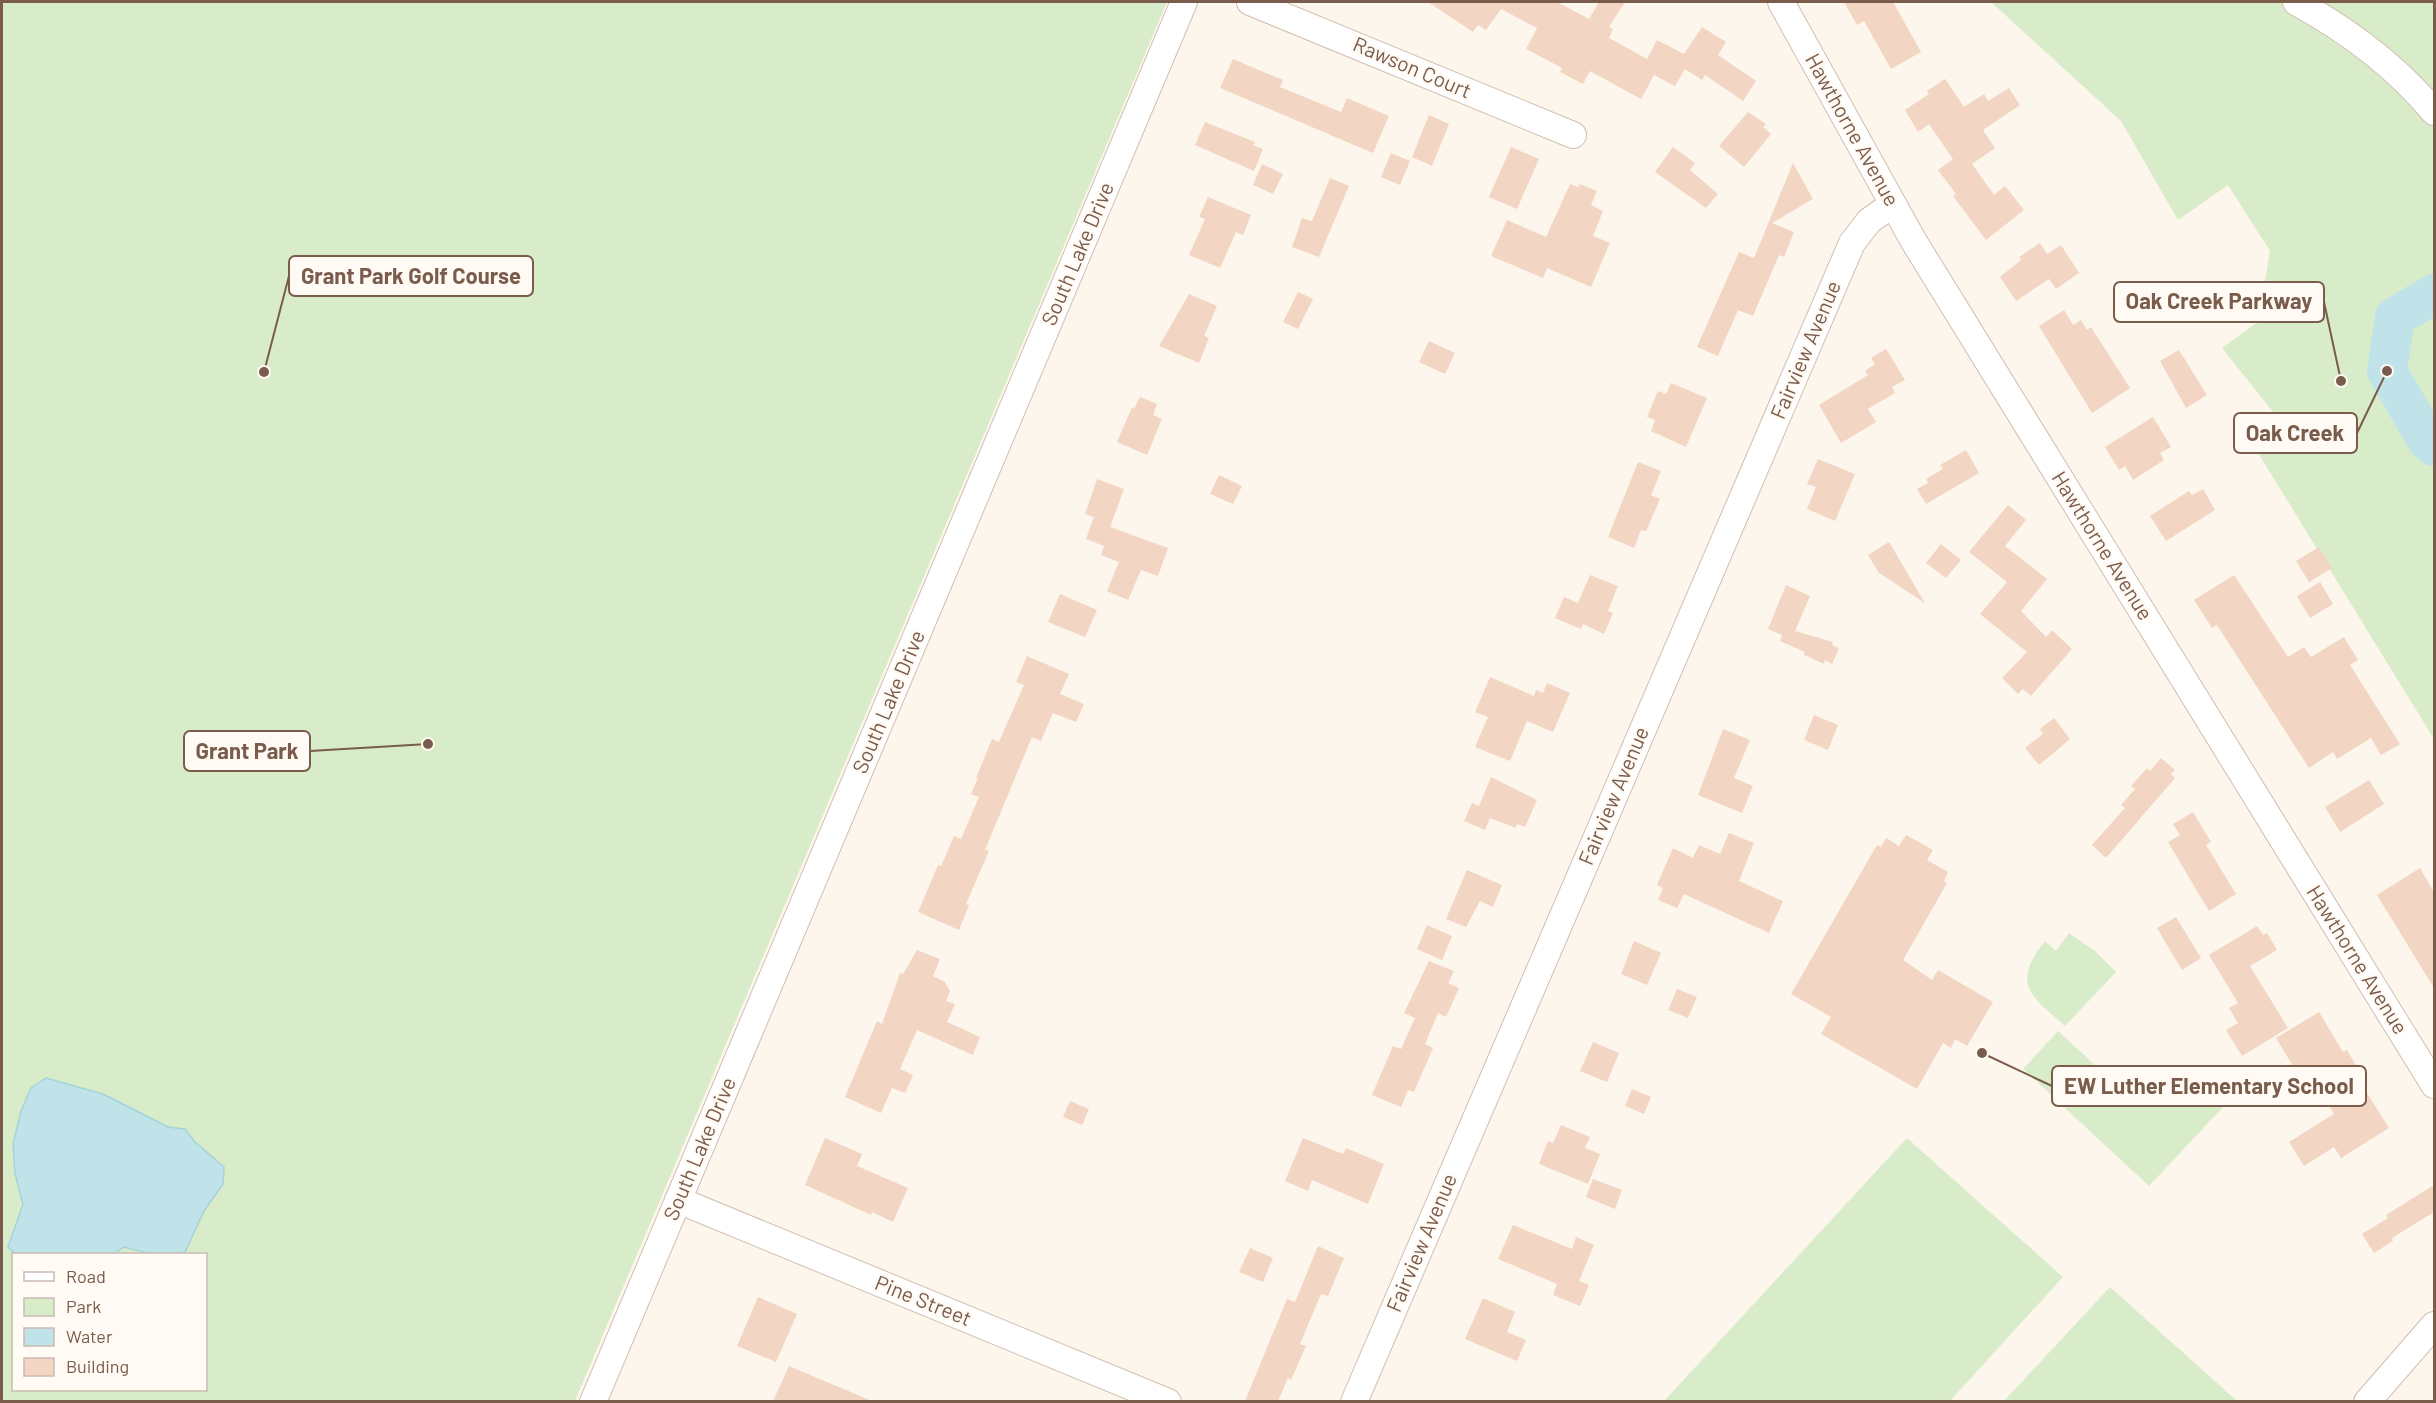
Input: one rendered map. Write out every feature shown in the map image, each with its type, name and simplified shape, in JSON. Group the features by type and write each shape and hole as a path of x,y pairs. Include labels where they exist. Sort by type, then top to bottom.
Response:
{"street":[{"name":"South Lake Drive","path":"593,1401 1184,2"},
{"name":"Rawson Court","path":"1250,2 1573,135"},
{"name":"Hawthorne Avenue","path":"1781,2 1893,204 2434,1084"},
{"path":"2296,2 2354,37 2391,67 2434,112"},
{"name":"Fairview Avenue","path":"1354,1401 1852,243 1869,221 1893,204"},
{"name":"Pine Street","path":"678,1200 1168,1401"},
{"path":"2367,1401 2434,1325"}],"green space":[{"path":"2,2 1167,2 575,1401 2,1402"},
{"path":"1991,2 2434,2 2434,739 2247,435 2274,413 2222,348 2258,322 2270,251 2228,185 2178,220 2121,121"},
{"path":"2069,933 2095,951 2116,972 2065,1026 2034,997 2027,979 2029,968 2045,941 2056,951"},
{"path":"2058,1031 2141,1107 2181,1065 2224,1106 2149,1186 2023,1069"},
{"path":"1907,1138 2063,1277 1950,1401 1664,1401"},
{"path":"2110,1287 2237,1401 2004,1401"}],"water":[{"path":"46,1078 103,1094 168,1127 185,1129 195,1142 224,1167 223,1184 204,1211 185,1252 147,1253 124,1247 115,1253 14,1253 8,1247 23,1204 15,1174 13,1144 21,1111 31,1088"}],"building":[{"path":"1428,2 1557,2 1589,19 1599,2 1625,2 1609,27 1613,29 1609,38 1647,59 1657,40 1684,54 1702,27 1726,42 1718,55 1756,81 1743,101 1705,75 1702,80 1685,69 1675,86 1654,75 1641,99 1590,71 1583,84 1560,72 1562,68 1526,49 1537,28 1501,9 1486,30 1478,25 1473,32"},
{"path":"1844,2 1893,2 1921,52 1891,69 1864,21 1857,25"},
{"path":"1233,59 1283,80 1280,87 1341,112 1347,98 1389,116 1373,153 1220,88"},
{"path":"1945,79 1964,107 1984,94 1988,101 2009,88 2020,105 1983,130 1995,148 1972,164 1994,195 2005,186 2024,210 1986,240 1953,196 1956,194 1938,170 1953,159 1929,124 1918,132 1905,110 1929,94 1927,91"},
{"path":"1748,112 1766,124 1763,127 1771,134 1744,167 1719,146"},
{"path":"1429,115 1449,124 1432,166 1412,157"},
{"path":"1205,122 1255,142 1253,145 1263,149 1254,171 1195,145"},
{"path":"1511,147 1539,159 1517,209 1489,197"},
{"path":"1673,147 1695,163 1690,170 1718,194 1706,208 1655,172"},
{"path":"1391,153 1410,161 1400,185 1381,177"},
{"path":"1793,163 1813,199 1772,223 1794,232 1784,257 1779,255 1753,316 1738,310 1718,356 1697,347 1739,252 1754,258"},
{"path":"1262,164 1283,174 1273,194 1253,185"},
{"path":"1330,178 1349,186 1319,257 1292,247 1302,218 1312,221"},
{"path":"1570,184 1578,187 1580,184 1597,191 1591,205 1603,211 1593,236 1610,243 1591,287 1547,268 1543,278 1491,256 1507,220 1546,237"},
{"path":"1208,197 1251,215 1243,235 1236,232 1220,268 1189,255 1205,219 1199,217"},
{"path":"2040,243 2047,254 2061,245 2079,273 2056,289 2049,279 2016,301 2000,277 2021,260 2019,257"},
{"path":"1298,292 1313,299 1298,329 1283,322"},
{"path":"1189,294 1217,306 1204,336 1209,338 1199,363 1159,346"},
{"path":"2064,310 2073,325 2081,320 2087,330 2091,327 2130,388 2092,413 2039,326"},
{"path":"1429,341 1455,353 1445,374 1419,362"},
{"path":"1886,349 1905,380 1892,387 1895,393 1868,409 1876,422 1841,443 1819,405 1868,375 1865,371 1875,364 1871,358"},
{"path":"2179,350 2207,395 2186,408 2160,361"},
{"path":"1671,383 1707,398 1686,447 1651,431 1655,420 1647,417 1658,391 1666,394"},
{"path":"1140,397 1157,404 1153,415 1162,419 1147,455 1117,442 1132,407 1134,409"},
{"path":"2153,417 2171,447 2160,453 2164,460 2133,480 2125,466 2119,470 2105,447"},
{"path":"1966,450 1979,473 1926,504 1917,489 1928,483 1926,479 1943,469 1940,465"},
{"path":"1818,459 1855,474 1835,521 1807,509 1816,487 1807,484"},
{"path":"1638,462 1661,471 1651,495 1660,499 1646,531 1641,530 1634,548 1608,537"},
{"path":"1219,475 1242,486 1233,504 1210,494"},
{"path":"1097,479 1124,489 1110,527 1168,548 1158,576 1141,570 1128,600 1107,591 1119,562 1101,555 1104,546 1086,539 1094,517 1085,514"},
{"path":"2203,489 2215,510 2166,541 2150,516 2189,491 2192,495"},
{"path":"2008,505 2026,520 2005,546 2047,579 2021,611 2046,637 2052,630 2072,649 2031,696 2023,689 2018,694 2002,678 2027,652 1980,614 2007,582 1969,552"},
{"path":"1889,542 1925,603 1879,573 1868,555"},
{"path":"1941,544 1961,560 1946,578 1926,563"},
{"path":"2319,547 2332,568 2309,582 2296,561"},
{"path":"1590,575 1618,586 1608,611 1613,613 1604,634 1583,624 1581,629 1555,618 1564,597 1578,603"},
{"path":"2234,575 2288,657 2304,647 2311,657 2344,637 2358,660 2350,665 2400,744 2381,755 2371,738 2337,759 2333,752 2309,768 2217,625 2212,628 2194,600"},
{"path":"2320,582 2333,604 2310,618 2297,596"},
{"path":"1786,585 1810,596 1795,631 1833,642 1832,645 1839,648 1832,664 1825,660 1824,664 1804,655 1805,652 1780,641 1782,635 1768,629"},
{"path":"1060,594 1097,610 1085,637 1048,622"},
{"path":"1027,656 1069,674 1060,694 1084,704 1076,722 1053,713 1041,741 1032,737 985,850 989,851 966,904 969,905 959,930 918,912 938,865 941,866 954,836 961,839 979,797 971,794 978,778 976,778 992,739 999,742 1024,685 1016,682"},
{"path":"1490,677 1534,696 1536,690 1543,693 1547,683 1570,693 1553,732 1527,721 1510,761 1475,747 1488,717 1475,712"},
{"path":"1814,715 1838,725 1828,750 1804,740"},
{"path":"2054,718 2070,739 2039,765 2025,748 2043,734 2040,729"},
{"path":"1723,729 1750,740 1734,778 1753,786 1742,813 1698,795"},
{"path":"2161,758 2175,770 2171,774 2175,778 2106,858 2092,845 2125,808 2121,805 2135,789 2131,786 2147,768 2150,771"},
{"path":"1491,777 1537,800 1525,827 1517,824 1516,828 1490,818 1485,830 1464,821 1472,803 1479,806"},
{"path":"2369,780 2384,804 2340,832 2325,807"},
{"path":"2193,812 2211,842 2206,845 2236,894 2209,911 2168,842 2180,835 2173,824"},
{"path":"1729,833 1754,843 1739,881 1783,901 1769,933 1684,894 1677,908 1658,900 1663,888 1657,885 1673,848 1693,858 1699,845 1720,854"},
{"path":"1906,835 1933,850 1927,860 1948,872 1944,881 1947,883 1903,960 1932,980 1938,970 1993,1002 1967,1046 1955,1039 1951,1048 1943,1043 1917,1089 1821,1034 1831,1017 1791,994 1877,845 1881,847 1886,838 1899,846"},
{"path":"2420,868 2434,892 2434,988 2377,895"},
{"path":"1467,870 1502,885 1493,907 1480,901 1466,927 1446,919"},
{"path":"2176,917 2201,958 2182,970 2157,928"},
{"path":"1427,925 1452,936 1442,960 1417,949"},
{"path":"2257,926 2263,935 2267,933 2277,950 2250,966 2288,1028 2242,1056 2226,1030 2238,1023 2229,1008 2238,1003 2209,955"},
{"path":"1634,941 1661,953 1647,985 1621,974"},
{"path":"917,950 940,959 933,976 945,982 950,991 946,1001 955,1004 947,1022 980,1037 973,1055 917,1030 900,1069 913,1075 905,1093 892,1088 881,1113 845,1097 877,1021 882,1024 900,973 903,974"},
{"path":"1429,961 1454,971 1448,983 1459,988 1446,1017 1438,1013 1425,1044 1433,1048 1414,1092 1408,1090 1401,1107 1372,1095 1393,1046 1401,1049 1415,1018 1404,1013"},
{"path":"1677,989 1697,997 1688,1018 1668,1010"},
{"path":"2319,1012 2343,1052 2347,1050 2364,1079 2360,1082 2389,1128 2341,1158 2334,1147 2304,1166 2289,1142 2334,1114 2313,1080 2278,1102 2266,1083 2293,1066 2276,1038"},
{"path":"1593,1042 1619,1053 1607,1082 1580,1071"},
{"path":"1632,1089 1651,1097 1644,1114 1625,1106"},
{"path":"1070,1101 1089,1109 1082,1125 1063,1117"},
{"path":"1561,1125 1590,1137 1585,1148 1600,1154 1588,1184 1539,1164 1548,1141 1553,1143"},
{"path":"825,1138 862,1154 857,1166 908,1188 893,1222 872,1212 871,1215 805,1185"},
{"path":"1303,1138 1343,1154 1346,1148 1384,1164 1368,1204 1312,1180 1308,1191 1285,1181"},
{"path":"1593,1179 1622,1190 1615,1209 1586,1197"},
{"path":"2434,1185 2434,1212 2392,1238 2393,1241 2374,1253 2362,1234 2388,1218 2386,1215"},
{"path":"1513,1225 1572,1249 1576,1237 1594,1245 1579,1281 1589,1285 1580,1306 1553,1295 1557,1284 1498,1259"},
{"path":"1318,1246 1344,1258 1328,1296 1321,1294 1300,1344 1306,1346 1291,1380 1288,1378 1278,1401 1245,1401 1287,1299 1295,1302"},
{"path":"1250,1248 1273,1258 1263,1282 1239,1272"},
{"path":"758,1297 797,1314 776,1362 737,1346"},
{"path":"1483,1298 1515,1312 1507,1332 1526,1340 1517,1361 1465,1339"},
{"path":"789,1366 872,1401 773,1401"}],"waterway":[{"path":"2434,294 2395,317 2387,371 2427,440 2434,446"}],"place":[{"name":"Oak Creek","path":"2387,371"},
{"name":"Grant Park Golf Course","path":"264,372"},
{"name":"Oak Creek Parkway","path":"2341,381"},
{"name":"Grant Park","path":"428,744"},
{"name":"EW Luther Elementary School","path":"1982,1053"}]}
